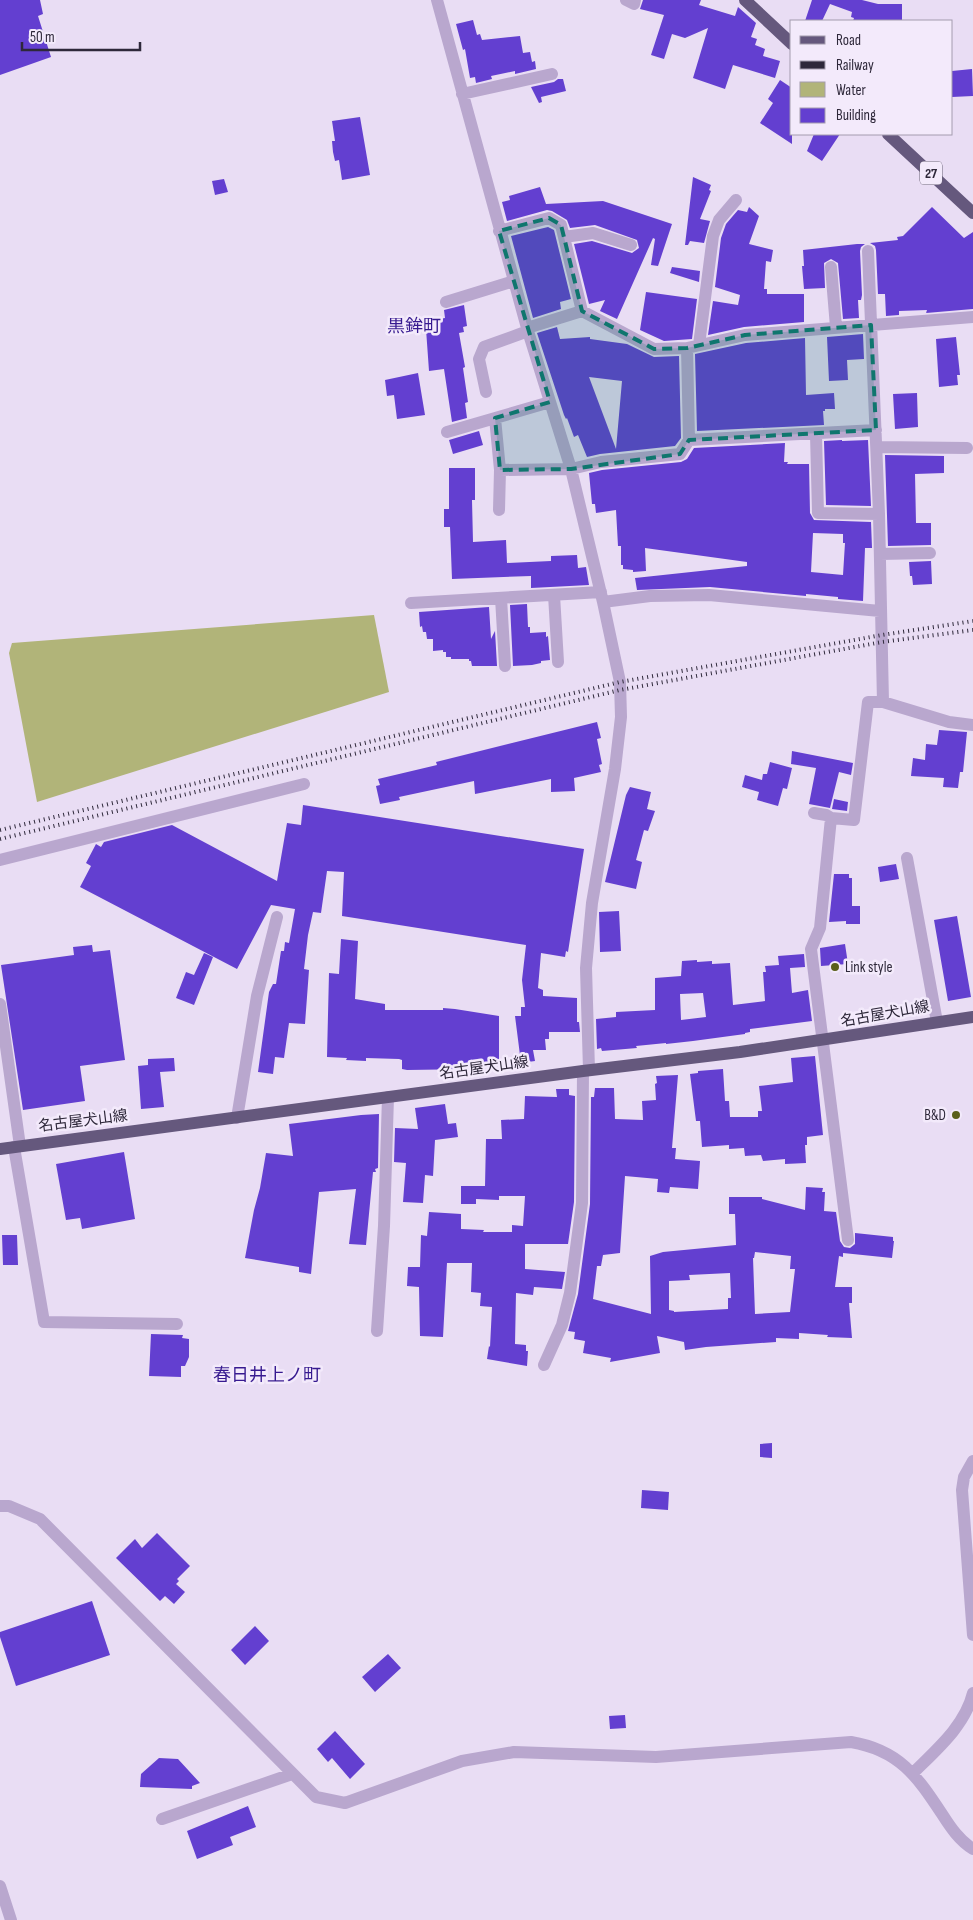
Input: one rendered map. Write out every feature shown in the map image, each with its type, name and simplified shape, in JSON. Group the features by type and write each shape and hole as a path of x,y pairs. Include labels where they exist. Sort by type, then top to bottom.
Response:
{"main road":[{"path":"744,0 790,42"},
{"name":"27","path":"889,135 973,213"},
{"name":"名古屋犬山線","path":"0,1149 823,1041 973,1017"}],"street":[{"path":"437,0 527,329 571,468 620,682 621,717 615,769 592,903 587,950 582,1203 570,1293 562,1325 544,1365"},
{"path":"626,0 634,4 635,0"},
{"path":"462,94 552,74"},
{"path":"500,470 571,468 601,462 680,454 689,440 693,347 714,236 719,220 736,200"},
{"path":"499,231 549,218 561,225 582,311"},
{"path":"564,237 593,233 631,244"},
{"path":"868,252 877,447 883,702"},
{"path":"832,267 836,327"},
{"path":"446,302 514,281"},
{"path":"486,392 479,359 484,347 527,329 582,311 654,349 693,347 745,335 973,317"},
{"path":"447,432 550,402"},
{"path":"496,418 500,470 500,510"},
{"path":"689,440 876,430"},
{"path":"816,434 818,513 879,514"},
{"path":"877,447 967,448"},
{"path":"880,554 930,553"},
{"path":"411,603 554,595 602,597 709,594 880,611"},
{"path":"554,595 558,662"},
{"path":"501,598 505,666"},
{"path":"814,813 831,818 854,820 868,702 883,702 949,722 973,726"},
{"path":"0,860 304,784"},
{"path":"831,818 820,928 811,949 848,1240"},
{"path":"907,858 936,1022"},
{"path":"237,1118 257,996 277,917"},
{"path":"0,1004 17,1146 44,1322 177,1324"},
{"path":"377,1331 384,1226 388,1097"},
{"path":"973,1461 964,1477 962,1490 973,1635"},
{"path":"0,1506 9,1506 40,1519 316,1797 345,1803 462,1761 514,1752 656,1757 843,1742 857,1743 875,1748 900,1761 913,1773 957,1836 973,1849"},
{"path":"913,1773 955,1729 964,1716 973,1693"},
{"path":"162,1819 292,1774"},
{"path":"0,1886 11,1920"}],"highlighted area":[{"path":"549,218 561,225 582,311 654,349 687,348 745,335 871,325 876,430 689,440 680,454 571,469 500,470 495,418 550,402 499,231"}],"water":[{"path":"374,615 389,692 37,802 9,653 12,643"}],"building":[{"path":"0,0 40,0 43,14 38,16 51,57 0,75"},
{"path":"643,0 701,0 699,5 735,16 738,7 756,23 751,37 757,39 755,45 765,49 763,56 780,61 775,78 733,65 725,89 693,78 708,28 685,38 672,34 664,59 651,55 664,15 640,9"},
{"path":"812,0 862,0 878,4 902,4 902,20 853,20 854,18 851,17 852,12 830,4 822,20 805,20"},
{"path":"473,20 477,35 480,34 482,40 520,36 523,53 530,52 532,62 535,61 536,69 515,74 515,71 491,76 492,79 476,83 475,77 470,78 465,49 463,50 456,24"},
{"path":"972,69 973,96 953,97 953,71"},
{"path":"558,79 563,79 566,91 541,97 542,102 539,103 531,87 554,82"},
{"path":"780,80 790,87 790,135 792,135 792,144 760,123 773,103 768,99"},
{"path":"360,117 370,175 342,180 339,160 335,161 333,152 332,141 335,141 332,121"},
{"path":"814,135 839,135 822,161 807,151"},
{"path":"693,177 711,185 709,190 711,191 700,219 710,221 704,243 690,241 688,245 685,245"},
{"path":"224,179 228,192 215,195 212,181"},
{"path":"540,187 546,204 603,201 672,224 658,266 651,265 655,239 653,238 617,319 600,311 605,300 589,304 574,244 592,241 632,253 639,248 637,240 595,225 570,228 567,220 547,210 507,221 502,202 510,200 509,196"},
{"path":"749,207 759,216 749,244 773,250 771,262 766,261 764,289 767,289 767,294 804,294 804,322 744,327 708,335 713,301 738,305 740,295 715,287 721,238 726,224 738,210 747,212"},
{"path":"932,207 964,238 973,232 973,309 926,313 927,310 899,311 899,315 886,316 885,294 878,294 876,250 875,246 870,243 898,240 897,237 903,236"},
{"path":"548,227 554,230 571,299 560,302 561,309 533,318 511,236"},
{"path":"865,244 861,247 860,251 862,295 861,300 858,300 859,318 843,319 838,263 831,259 824,263 825,288 804,289 803,250"},
{"path":"672,267 700,271 699,282 670,273"},
{"path":"646,292 697,299 692,339 664,341 640,330"},
{"path":"464,305 467,326 463,327 464,332 459,333 465,367 463,368 468,402 465,403 467,418 452,422 444,369 429,371 426,329 440,326 439,319 445,318 444,310"},
{"path":"557,327 560,339 590,337 590,339 627,344 654,357 679,356 681,438 675,446 587,457 578,435 574,437 564,415 537,333","holes":["589,377 622,381 616,449"]},
{"path":"863,334 864,359 847,360 848,380 829,381 827,337"},
{"path":"956,337 960,375 957,375 958,385 939,387 936,339"},
{"path":"805,338 806,395 834,393 835,409 825,409 823,411 824,425 697,431 695,354 746,343"},
{"path":"418,373 425,415 397,419 394,395 387,396 385,380"},
{"path":"917,393 918,427 895,429 893,394"},
{"path":"479,431 483,445 453,454 449,440"},
{"path":"868,440 871,506 826,505 824,441"},
{"path":"785,443 784,462 788,462 787,464 809,464 810,513 814,520 871,522 872,548 865,548 863,601 806,594 806,596 710,587 637,590 635,578 747,566 747,562 645,548 646,571 633,572 633,570 623,569 623,565 621,565 621,546 618,546 616,510 596,513 595,504 592,504 589,473 681,462 687,459 694,448","holes":["813,533 843,534 843,543 845,543 843,575 811,572"]},
{"path":"885,455 944,456 944,473 915,474 916,523 931,523 931,545 888,546"},
{"path":"449,468 475,468 475,500 472,500 473,542 506,540 507,563 551,561 551,556 577,555 578,568 586,567 589,585 531,588 531,576 452,579 450,527 444,527 444,509 449,509"},
{"path":"931,561 932,584 913,585 909,562"},
{"path":"527,604 530,633 546,632 550,660 532,665 513,666 510,605"},
{"path":"489,607 491,639 495,631 497,666 472,666 469,659 451,659 451,657 446,657 446,652 443,652 443,650 433,651 433,639 427,639 426,632 423,632 422,626 420,627 419,612"},
{"path":"597,722 601,738 597,739 602,764 599,765 601,772 574,778 575,791 551,792 551,779 475,794 474,781 399,797 400,800 380,804 376,786 380,785 378,779 437,765 436,762"},
{"path":"939,730 967,732 963,772 960,772 958,788 943,787 944,778 911,776 913,758 925,760 926,744 937,745"},
{"path":"792,751 853,763 851,775 839,772 830,808 809,804 816,768 791,764"},
{"path":"770,762 792,768 787,789 783,788 778,806 757,800 759,792 742,787 745,775 762,780 763,774 767,774"},
{"path":"630,787 651,792 647,809 655,811 648,831 644,830 636,860 642,862 636,889 605,882 626,795"},
{"path":"834,799 848,802 847,811 832,809"},
{"path":"303,805 584,849 568,952 566,951 565,957 541,953 538,988 543,990 543,996 577,998 577,1022 579,1022 580,1032 549,1032 549,1039 545,1039 546,1050 533,1050 535,1061 521,1063 515,1016 521,1016 521,1007 525,1007 522,980 526,945 342,916 344,872 327,871 321,913 313,912 308,935 304,969 309,970 305,1024 289,1023 284,1058 275,1057 273,1074 258,1072 269,992 273,984 276,984 281,951 284,951 285,942 289,943 295,909 271,905 237,969 80,887 91,866 86,863 96,844 101,847 104,842 172,825 277,881 287,823 301,825"},
{"path":"896,864 899,879 880,882 878,867"},
{"path":"834,874 849,874 849,878 852,878 852,906 860,906 860,924 846,924 846,921 829,922"},
{"path":"619,911 621,951 600,952 599,912"},
{"path":"957,916 971,997 948,1001 934,920"},
{"path":"341,939 358,941 355,999 385,1004 385,1010 443,1010 443,1008 499,1016 499,1064 495,1064 495,1067 475,1066 475,1069 407,1070 402,1069 402,1060 399,1059 366,1058 366,1061 327,1057 329,973 339,974"},
{"path":"845,944 848,964 821,966 820,948"},
{"path":"92,945 93,952 110,950 125,1060 80,1066 85,1101 23,1110 1,965 74,955 73,947"},
{"path":"204,953 213,957 194,1005 176,998 186,972 194,975"},
{"path":"804,954 805,967 790,968 792,993 808,990 812,1021 750,1029 750,1032 745,1034 693,1041 602,1051 601,1048 597,1049 596,1019 616,1017 616,1012 655,1010 655,978 681,976 682,961 712,961 712,964 730,963 733,1005 765,1001 763,972 766,972 765,966 779,965 778,956","holes":["703,993 706,1017 681,1020 680,994"]},
{"path":"815,1056 823,1135 807,1137 807,1145 805,1145 806,1163 785,1164 785,1159 763,1161 761,1155 745,1156 744,1148 729,1149 729,1145 702,1147 700,1121 696,1121 690,1074 698,1073 698,1071 723,1069 725,1101 729,1101 730,1117 758,1117 758,1111 762,1111 759,1086 793,1082 791,1058"},
{"path":"174,1058 175,1071 160,1072 164,1107 141,1109 138,1066 148,1065 148,1059"},
{"path":"678,1075 672,1148 676,1148 675,1159 700,1161 698,1189 670,1187 669,1193 657,1192 658,1179 625,1176 620,1253 603,1255 601,1266 597,1266 593,1299 651,1314 650,1256 663,1252 736,1245 735,1214 729,1214 729,1197 762,1197 762,1199 805,1210 806,1187 823,1188 822,1192 825,1192 824,1211 836,1212 840,1241 844,1247 850,1248 855,1244 855,1233 893,1237 894,1241 892,1258 843,1253 843,1257 839,1256 835,1287 852,1287 852,1303 849,1303 852,1338 799,1333 799,1339 776,1338 776,1342 685,1350 684,1342 657,1336 660,1353 610,1362 611,1358 583,1353 585,1341 574,1339 575,1332 568,1331 578,1294 590,1204 591,1097 594,1097 595,1088 614,1088 615,1119 643,1120 642,1101 656,1100 656,1076","holes":["755,1252 791,1256 790,1269 795,1269 790,1312 755,1314 753,1258","730,1273 731,1298 728,1298 728,1309 674,1312 669,1310 669,1281 690,1280 689,1275"]},
{"path":"556,1089 569,1089 569,1095 575,1096 574,1202 568,1244 525,1244 525,1269 565,1272 562,1289 534,1287 533,1295 516,1293 515,1344 526,1345 526,1351 528,1351 527,1366 487,1359 490,1347 492,1307 480,1306 481,1293 471,1292 472,1263 447,1263 443,1337 420,1336 419,1287 407,1286 408,1267 420,1267 421,1235 427,1236 429,1212 461,1214 461,1229 484,1230 483,1232 512,1232 512,1225 523,1226 525,1196 499,1196 499,1200 476,1199 476,1204 461,1204 461,1186 485,1186 486,1139 502,1139 501,1120 524,1119 525,1096 557,1097"},
{"path":"445,1104 448,1124 456,1123 458,1137 435,1140 433,1176 425,1175 423,1203 403,1202 406,1163 394,1162 395,1128 418,1129 415,1108"},
{"path":"379,1114 378,1168 375,1169 376,1172 373,1172 366,1245 349,1244 356,1189 319,1192 311,1274 299,1272 299,1267 245,1258 266,1153 293,1156 289,1124"},
{"path":"124,1152 135,1219 82,1229 80,1218 66,1220 56,1164"},
{"path":"2,1235 17,1235 18,1265 3,1265"},
{"path":"151,1334 183,1335 182,1338 189,1339 189,1357 185,1366 181,1366 181,1377 149,1376"},
{"path":"772,1443 772,1458 760,1457 760,1444"},
{"path":"642,1490 669,1492 668,1510 641,1508"},
{"path":"157,1533 190,1566 177,1579 179,1581 176,1584 185,1592 174,1604 165,1596 160,1601 116,1558 135,1539 142,1548"},
{"path":"92,1601 110,1655 16,1686 0,1632"},
{"path":"255,1626 269,1641 245,1665 231,1650"},
{"path":"388,1654 401,1668 375,1692 362,1677"},
{"path":"625,1715 626,1728 610,1729 609,1716"},
{"path":"335,1731 365,1764 350,1779 332,1758 328,1762 317,1749"},
{"path":"159,1758 178,1759 200,1783 192,1786 192,1789 140,1787 141,1774"},
{"path":"248,1806 256,1827 230,1837 233,1845 197,1859 187,1831"}],"railway":[{"path":"0,830 620,682 882,635 973,621"},
{"path":"0,839 620,690 882,642 973,630"}],"place":[{"name":"Link style","path":"835,967"},
{"name":"B&D","path":"956,1115"}],"district":[{"name":"黒鉾町","path":"414,326"},
{"name":"春日井上ノ町","path":"267,1375"}]}
